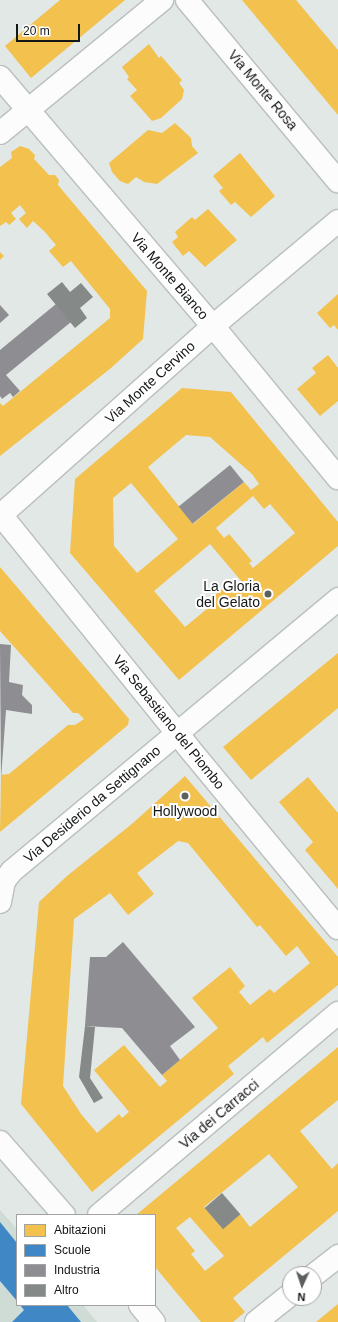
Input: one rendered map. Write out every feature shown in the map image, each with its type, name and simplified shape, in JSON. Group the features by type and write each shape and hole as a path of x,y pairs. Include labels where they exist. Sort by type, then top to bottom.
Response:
{"street":[{"path":"0,133 162,0"},
{"name":"Via Monte Rosa","path":"187,0 338,181"},
{"name":"Via Monte Bianco","path":"0,77 213,326 338,478"},
{"name":"Via Monte Cervino","path":"0,515 213,326 338,221"},
{"name":"Via Sebastiano del Piombo","path":"0,515 176,732 338,928"},
{"name":"Via Desiderio da Settignano","path":"6,871 338,599"},
{"path":"0,902 6,871"},
{"name":"Via dei Carracci","path":"100,1214 338,1012"},
{"path":"0,1142 63,1214"},
{"path":"322,1269 338,1256"},
{"path":"256,1322 282,1301"},
{"path":"141,1306 154,1322"}],"shaded area":[{"path":"0,1210 16,1228 16,1306 84,1306 97,1322 0,1322"}],"building: Abitazioni":[{"path":"60,0 125,0 31,78 5,46"},
{"path":"242,0 296,0 338,50 338,115"},
{"path":"149,44 159,58 161,56 182,80 179,83 184,90 182,99 161,118 152,121 130,96 137,90 127,79 129,77 122,67"},
{"path":"175,123 191,138 192,146 198,153 157,184 144,182 136,177 128,184 120,181 112,172 109,163 148,130 162,133"},
{"path":"20,146 29,149 35,155 34,159 49,175 55,175 59,180 58,185 147,291 143,339 111,368 0,456 0,403 3,406 110,318 110,309 71,261 63,267 49,251 56,245 44,231 33,221 27,228 19,219 26,213 20,205 11,213 16,219 9,225 6,222 0,226 0,167 12,158 11,152"},
{"path":"240,153 275,196 251,217 235,202 231,205 219,191 223,188 213,176"},
{"path":"208,209 237,240 205,267 189,251 183,256 172,242 178,237 175,232 192,217 195,220"},
{"path":"0,252 4,256 0,260"},
{"path":"338,294 338,330 334,325 330,328 317,313"},
{"path":"328,355 338,368 338,401 320,416 297,389 316,373 312,368"},
{"path":"182,388 231,392 338,522 338,546 179,680 70,553 75,479","holes":["186,435 210,437 252,474 259,484 251,490 244,482 193,524 148,467","131,483 178,539 137,573 114,546 113,498","253,496 264,509 270,504 295,533 253,568 249,563 252,561 229,534 224,538 216,528","210,544 242,582 232,590 227,585 204,604 208,608 185,627 154,591"]},
{"path":"0,567 129,719 128,725 0,832 1,775 9,774 68,725 75,725 84,719 78,713 73,713 0,631"},
{"path":"338,653 338,708 251,780 223,747"},
{"path":"185,776 338,957 338,985 267,1043 263,1037 228,1066 234,1074 92,1192 21,1104 39,902 67,876 133,823","holes":["178,841 188,843 257,927 260,925 286,956 297,946 310,963 274,993 270,989 250,1005 239,992 245,986 230,967 192,998 218,1028 162,1075 167,1081 160,1087 124,1045 94,1070 129,1112 122,1118 119,1114 97,1133 81,1114 63,1086 74,919 110,893 128,915 154,894 137,873"]},
{"path":"308,777 338,813 338,889 305,850 313,842 279,802"},
{"path":"338,1047 338,1100 300,1131 332,1169 338,1163 338,1211 233,1298 245,1312 233,1322 201,1322 156,1268 156,1214 137,1214","holes":["269,1154 298,1187 250,1227 240,1214 222,1228 204,1207","190,1217 224,1256 205,1271 191,1254 195,1251 176,1228"]},
{"path":"338,1304 338,1322 316,1322"}],"building: Scuole":[{"path":"0,1222 16,1242 16,1300 0,1281"},
{"path":"21,1306 68,1306 81,1322 12,1322 24,1310"}],"building: Industria":[{"path":"56,304 71,322 6,375 20,391 13,397 10,393 2,399 0,396 0,350"},
{"path":"0,305 9,315 0,323"},
{"path":"230,465 244,482 193,524 179,507"},
{"path":"0,644 11,645 9,682 23,685 22,695 32,705 32,714 6,710 1,779"},
{"path":"123,942 195,1027 170,1046 180,1060 162,1075 122,1028 85,1026 90,957 106,957"}],"building: Altro":[{"path":"62,282 70,292 81,283 93,297 80,308 87,318 75,328 47,294"},
{"path":"85,1026 95,1027 90,1078 103,1098 94,1103 79,1077"},
{"path":"222,1193 240,1214 223,1229 205,1208"}],"place":[{"name":"La Gloria del Gelato","path":"268,594"},
{"name":"Hollywood","path":"185,796"}]}
